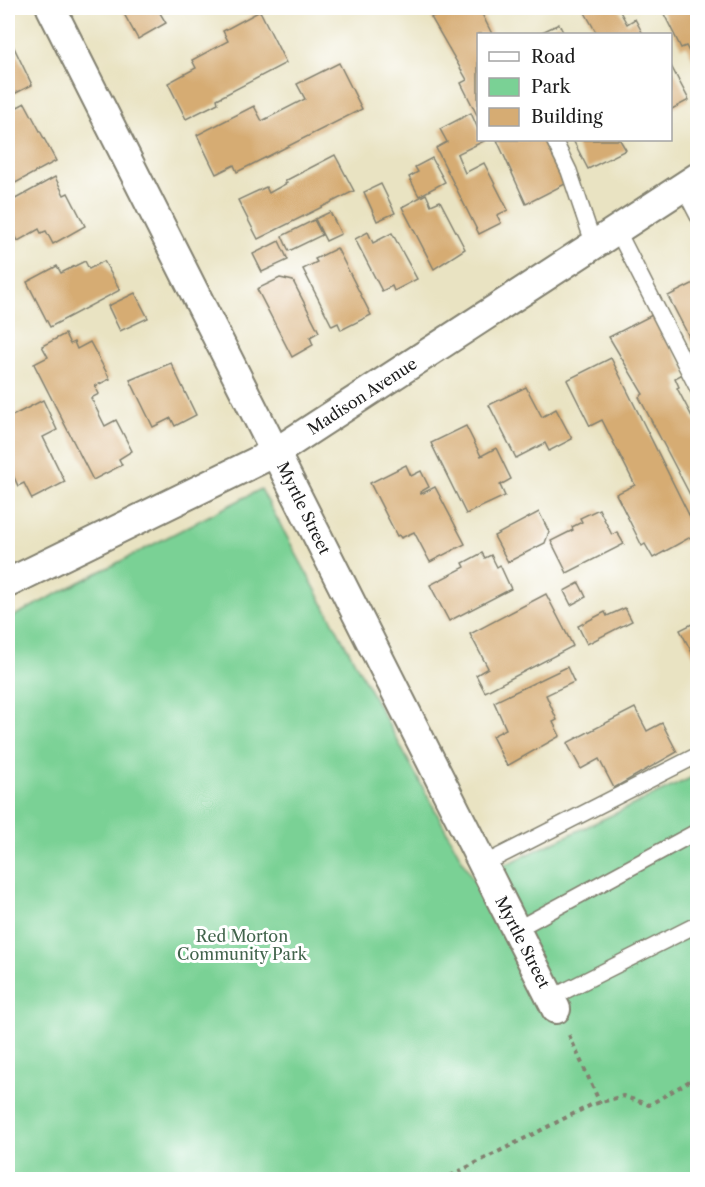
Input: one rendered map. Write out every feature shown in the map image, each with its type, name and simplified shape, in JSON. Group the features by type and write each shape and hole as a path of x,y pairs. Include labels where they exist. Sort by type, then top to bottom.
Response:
{"street":[{"name":"Myrtle Street","path":"51,8 554,1003"},
{"name":"Madison Avenue","path":"8,583 276,452 690,182"}],"lane":[{"path":"554,141 605,237 698,389"},
{"path":"690,182 698,216"},
{"path":"484,864 698,755"},
{"path":"517,929 698,831"},
{"path":"554,1003 698,924"}],"path":[{"path":"554,1003 600,1103"},
{"path":"442,1179 600,1103 623,1096 649,1105 698,1076"}],"green space":[{"name":"Red Morton Community Park","path":"261,489 473,880 697,775 697,1179 8,1179 8,619"}],"building":[{"path":"132,8 157,8 166,23 138,39 123,12"},
{"path":"451,8 479,8 492,33 477,33 477,115 461,83 467,80 431,17"},
{"path":"618,8 627,24 635,19 642,33 596,33 583,9"},
{"path":"661,8 698,8 698,69 686,46 681,48"},
{"path":"260,11 286,63 217,99 218,103 186,119 168,83 196,68 192,60 228,41 223,31"},
{"path":"559,24 564,33 540,33"},
{"path":"8,35 32,85 8,97"},
{"path":"339,63 362,109 237,172 234,165 216,174 197,135 254,106 262,121 305,99 297,84"},
{"path":"672,68 689,100 672,109"},
{"path":"25,103 56,161 8,187 8,112"},
{"path":"471,113 477,127 477,141 484,141 457,154 465,173 484,163 508,210 497,215 501,223 479,234 436,148 447,142 440,129"},
{"path":"497,141 546,141 567,183 526,204"},
{"path":"574,141 621,141 626,150 588,169"},
{"path":"335,155 354,191 258,239 238,200 266,187 269,193 287,183 285,181"},
{"path":"432,158 445,182 419,196 409,177 418,172 415,167"},
{"path":"55,177 64,195 68,193 85,226 53,244 46,231 41,233 39,229 18,241 8,221 8,203"},
{"path":"381,184 395,213 377,221 364,192"},
{"path":"426,194 431,205 440,201 465,249 434,269 402,207"},
{"path":"330,212 341,234 326,241 315,219"},
{"path":"314,220 322,235 289,251 282,236"},
{"path":"368,232 373,243 392,233 417,279 394,291 392,286 382,291 355,239"},
{"path":"279,241 288,260 262,272 253,254"},
{"path":"337,248 371,315 341,330 338,323 332,326 303,269 317,262 315,259"},
{"path":"85,261 89,269 104,261 120,290 50,327 27,282 57,266 61,273"},
{"path":"280,278 293,281 319,332 310,337 313,345 292,357 257,289"},
{"path":"698,281 698,354 668,296"},
{"path":"135,293 148,318 120,331 108,306"},
{"path":"654,314 685,373 675,378 679,387 677,388 698,428 698,510 639,397 643,394 609,337"},
{"path":"65,334 70,344 74,342 77,349 90,342 110,379 95,386 99,394 91,398 105,426 116,420 132,451 119,459 122,465 93,480 34,364 48,357 42,346"},
{"path":"611,358 698,533 653,558 645,544 642,546 616,494 635,485 602,420 590,426 567,380"},
{"path":"171,363 196,415 175,426 171,418 153,427 130,380"},
{"path":"526,387 542,417 556,409 572,439 549,451 545,443 516,458 489,405"},
{"path":"43,400 57,430 43,437 65,482 32,499 24,483 18,486 8,464 8,418"},
{"path":"466,426 481,456 496,448 511,479 500,485 505,496 466,514 431,443"},
{"path":"406,465 411,476 421,471 429,487 420,492 421,494 435,487 465,544 430,562 414,532 401,538 397,536 370,483"},
{"path":"599,509 612,535 617,532 624,544 567,573 551,541 573,530 572,527 582,522 580,518"},
{"path":"539,512 549,532 545,543 508,562 494,536"},
{"path":"482,553 485,558 491,555 497,567 500,565 511,589 449,621 430,585 465,567 463,563"},
{"path":"579,583 586,597 571,605 564,591"},
{"path":"546,594 573,646 485,692 476,675 488,668 470,634"},
{"path":"625,608 632,621 587,644 578,626 605,612 607,616"},
{"path":"698,621 698,664 680,630"},
{"path":"567,667 574,682 546,695 557,720 553,722 560,736 507,766 492,736 506,729 494,702"},
{"path":"635,708 647,731 662,723 677,752 614,788 599,759 581,769 567,743"}]}
